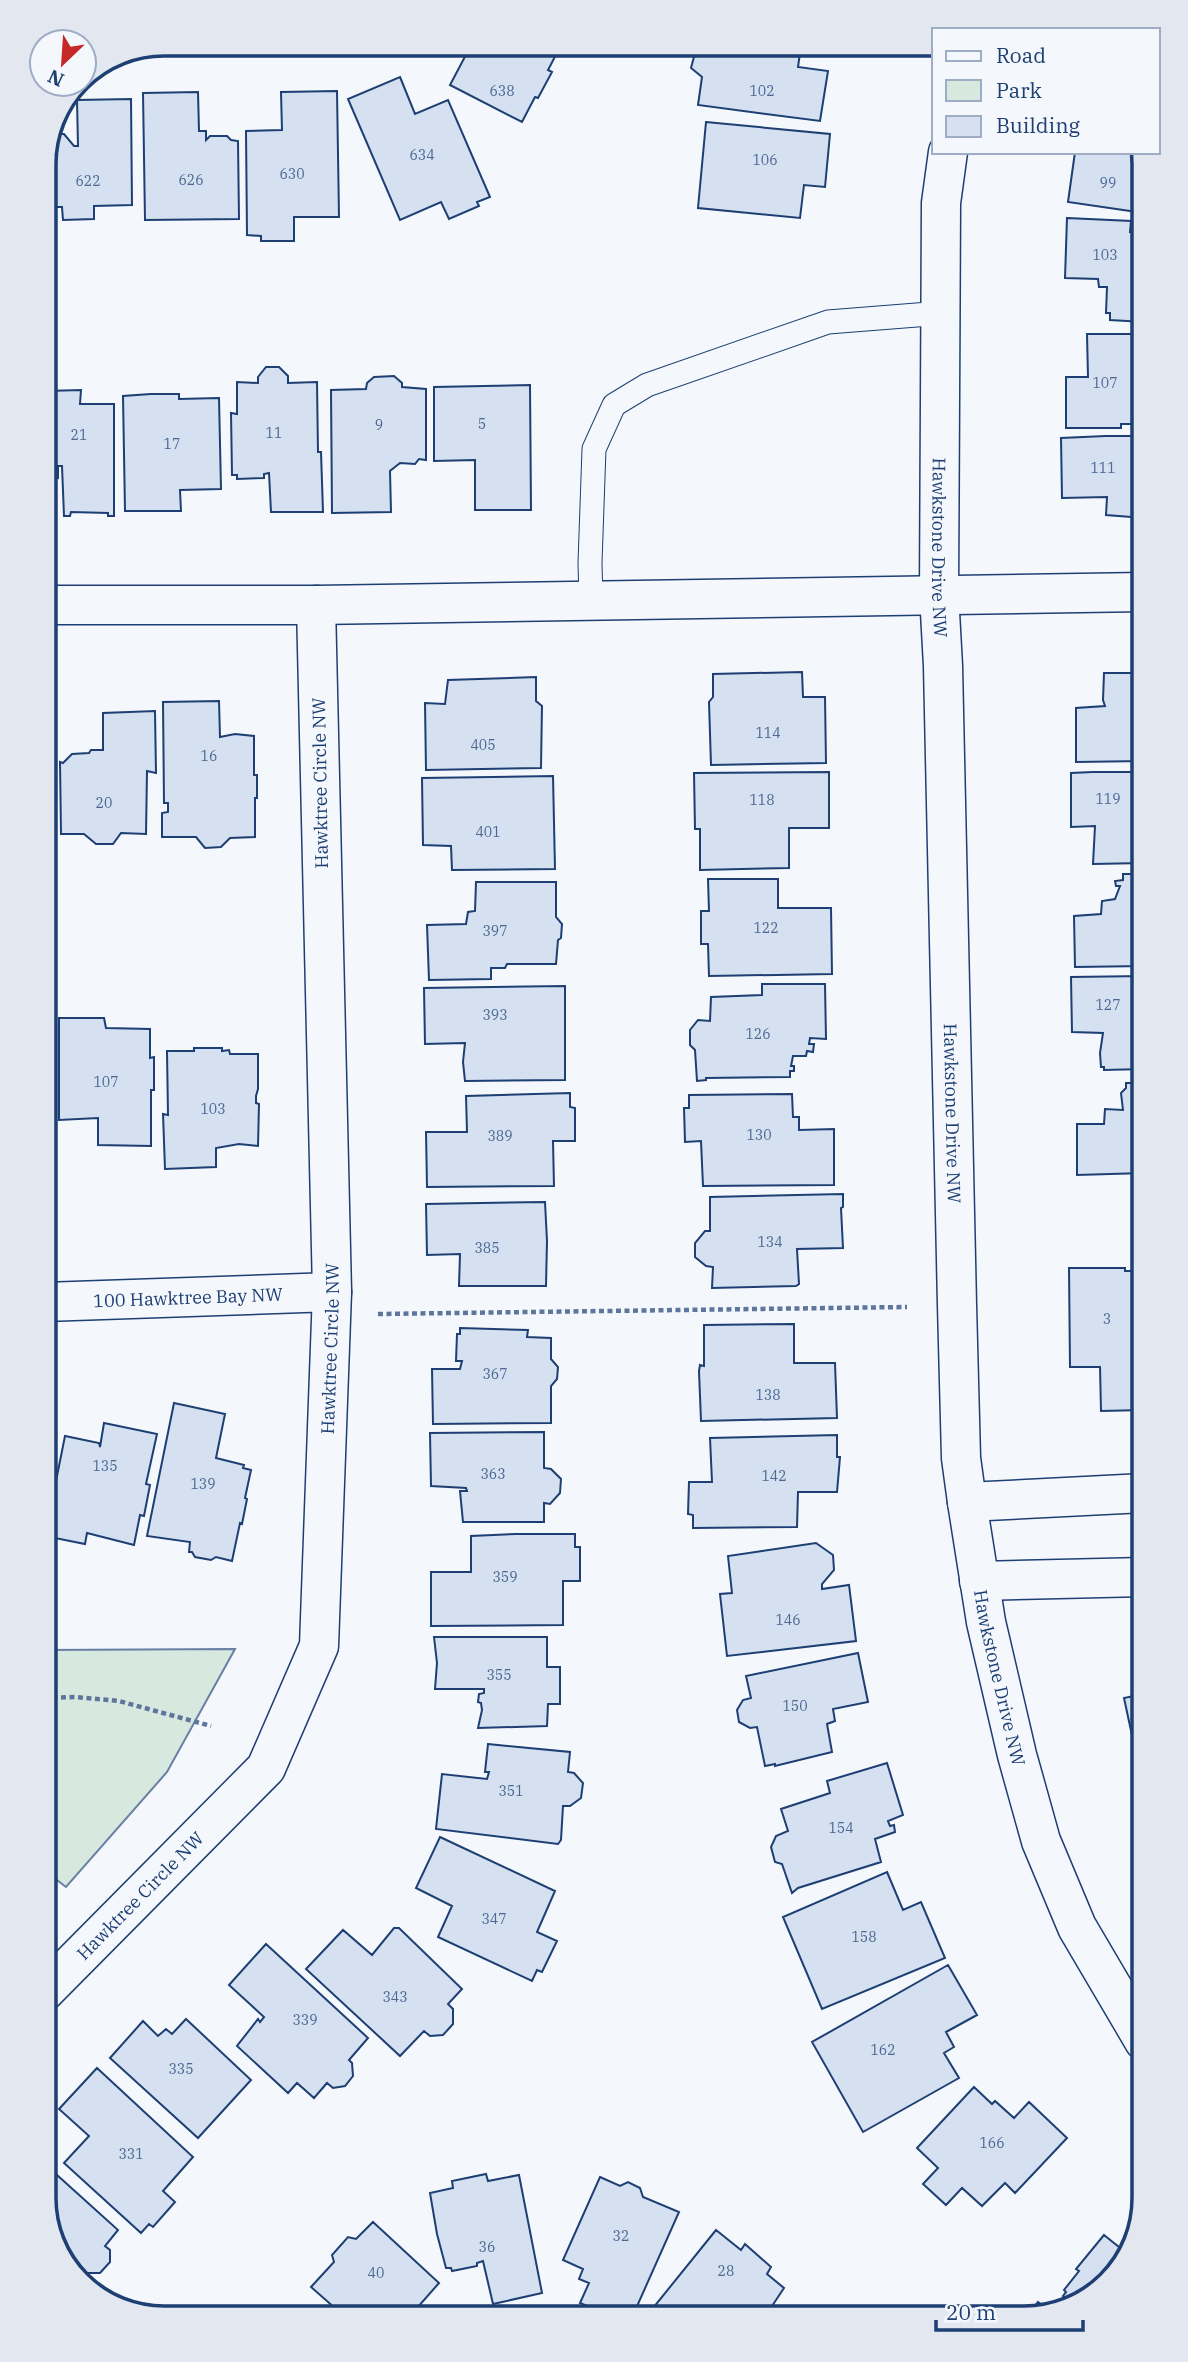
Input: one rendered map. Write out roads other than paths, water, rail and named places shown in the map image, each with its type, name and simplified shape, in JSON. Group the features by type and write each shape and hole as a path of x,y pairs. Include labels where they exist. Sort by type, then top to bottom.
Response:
{"street":[{"name":"Hawkstone Drive NW","path":"948,154 941,203 939,594 943,666 961,1458 986,1622 1017,1755 1041,1841 1077,1927 1132,2021"},
{"path":"56,605 316,605 1132,592"},
{"name":"Hawktree Circle NW","path":"56,1980 266,1768 319,1646 332,1293 316,605"},
{"name":"100 Hawktree Bay NW","path":"56,1302 332,1293"},
{"path":"967,1502 1132,1494"},
{"path":"979,1581 1132,1577"}],"lane":[{"path":"592,601 590,563 594,449 614,405 646,386 828,322 942,313"}]}
